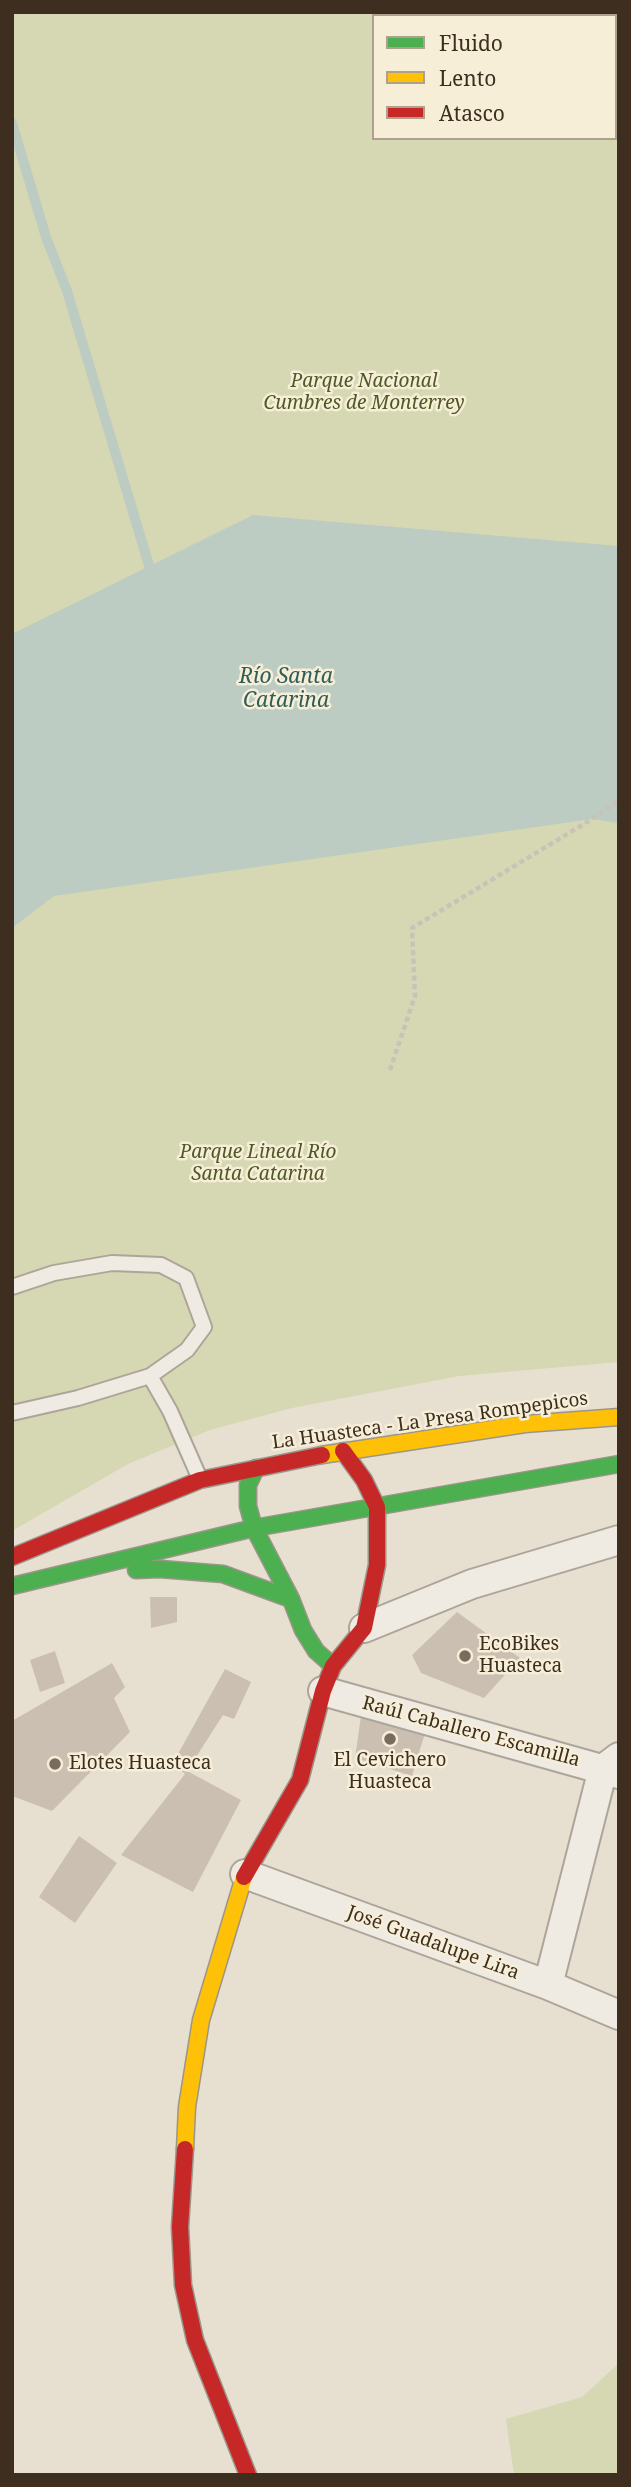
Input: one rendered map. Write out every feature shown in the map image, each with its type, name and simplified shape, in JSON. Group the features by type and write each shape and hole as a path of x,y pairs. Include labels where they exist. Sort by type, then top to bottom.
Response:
{"main road":[{"name":"La Huasteca - La Presa Rompepicos","path":"12,1557 256,1468 343,1451 525,1424 619,1417"},
{"path":"248,2475 195,2340 183,2285 180,2227 187,2107 201,2020 245,1874 300,1780 328,1679 364,1628 377,1565 377,1507 364,1480 343,1451"},
{"path":"12,1586 208,1533 254,1528 619,1464"},
{"path":"256,1468 248,1485 248,1506 254,1528 328,1679"},
{"path":"64,1572 160,1569 223,1574 291,1599"}],"street":[{"path":"364,1628 472,1584 619,1540"},
{"name":"Raúl Caballero Escamilla","path":"328,1679 614,1767"},
{"path":"548,1985 614,1767"},
{"name":"José Guadalupe Lira","path":"245,1874 548,1985 619,2015"}],"lane":[{"path":"12,1287 54,1273 112,1263 161,1265 186,1278 204,1327 187,1350 150,1376 78,1398 12,1413"},
{"path":"150,1376 170,1411 201,1486"}],"path":[{"path":"390,1070 415,996 412,928 580,827 619,800"}],"green space":[{"path":"12,12 619,12 619,1362 459,1376 292,1408 210,1430 128,1464 12,1531"},
{"path":"617,2365 619,2475 514,2475 506,2419 582,2397"}],"water":[{"name":"Río Santa Catarina","path":"253,515 619,546 619,823 592,819 54,896 12,928 12,634"}],"building":[{"path":"150,1597 177,1597 177,1622 151,1628"},
{"name":"EcoBikes Huasteca","path":"457,1612 520,1658 484,1698 421,1673 412,1655"},
{"path":"55,1651 65,1683 40,1692 30,1660"},
{"name":"Elotes Huasteca","path":"112,1663 125,1687 114,1698 130,1732 52,1811 12,1796 12,1721"},
{"path":"225,1669 251,1682 234,1719 223,1715 187,1771 241,1800 193,1892 121,1855 185,1774 173,1763"},
{"name":"El Cevichero Huasteca","path":"363,1702 429,1720 412,1776 355,1758"},
{"path":"79,1836 117,1863 75,1923 39,1897"}],"waterway":[{"path":"12,123 46,237 67,291 153,579"}],"traffic: fast":[{"path":"12,1586 254,1528 619,1464"},
{"path":"256,1468 248,1485 248,1506 254,1528 291,1599 303,1630 316,1651 333,1666"},
{"path":"136,1570 160,1569 223,1574 291,1599"}],"traffic: slow":[{"path":"322,1455 525,1424 619,1417"},
{"path":"185,2149 187,2107 201,2020 244,1877"}],"traffic: jam":[{"path":"244,1877 300,1780 323,1691 333,1666 364,1628 377,1565 377,1507 364,1480 343,1451"},
{"path":"12,1557 200,1480 322,1455"},
{"path":"185,2149 180,2227 183,2285 195,2340 248,2475"}],"place":[{"name":"EcoBikes Huasteca","path":"465,1656"},
{"name":"El Cevichero Huasteca","path":"390,1739"},
{"name":"Elotes Huasteca","path":"55,1764"}],"park label":[{"name":"Parque Nacional Cumbres de Monterrey","path":"364,393"},
{"name":"Parque Lineal Río Santa Catarina","path":"258,1164"}]}
